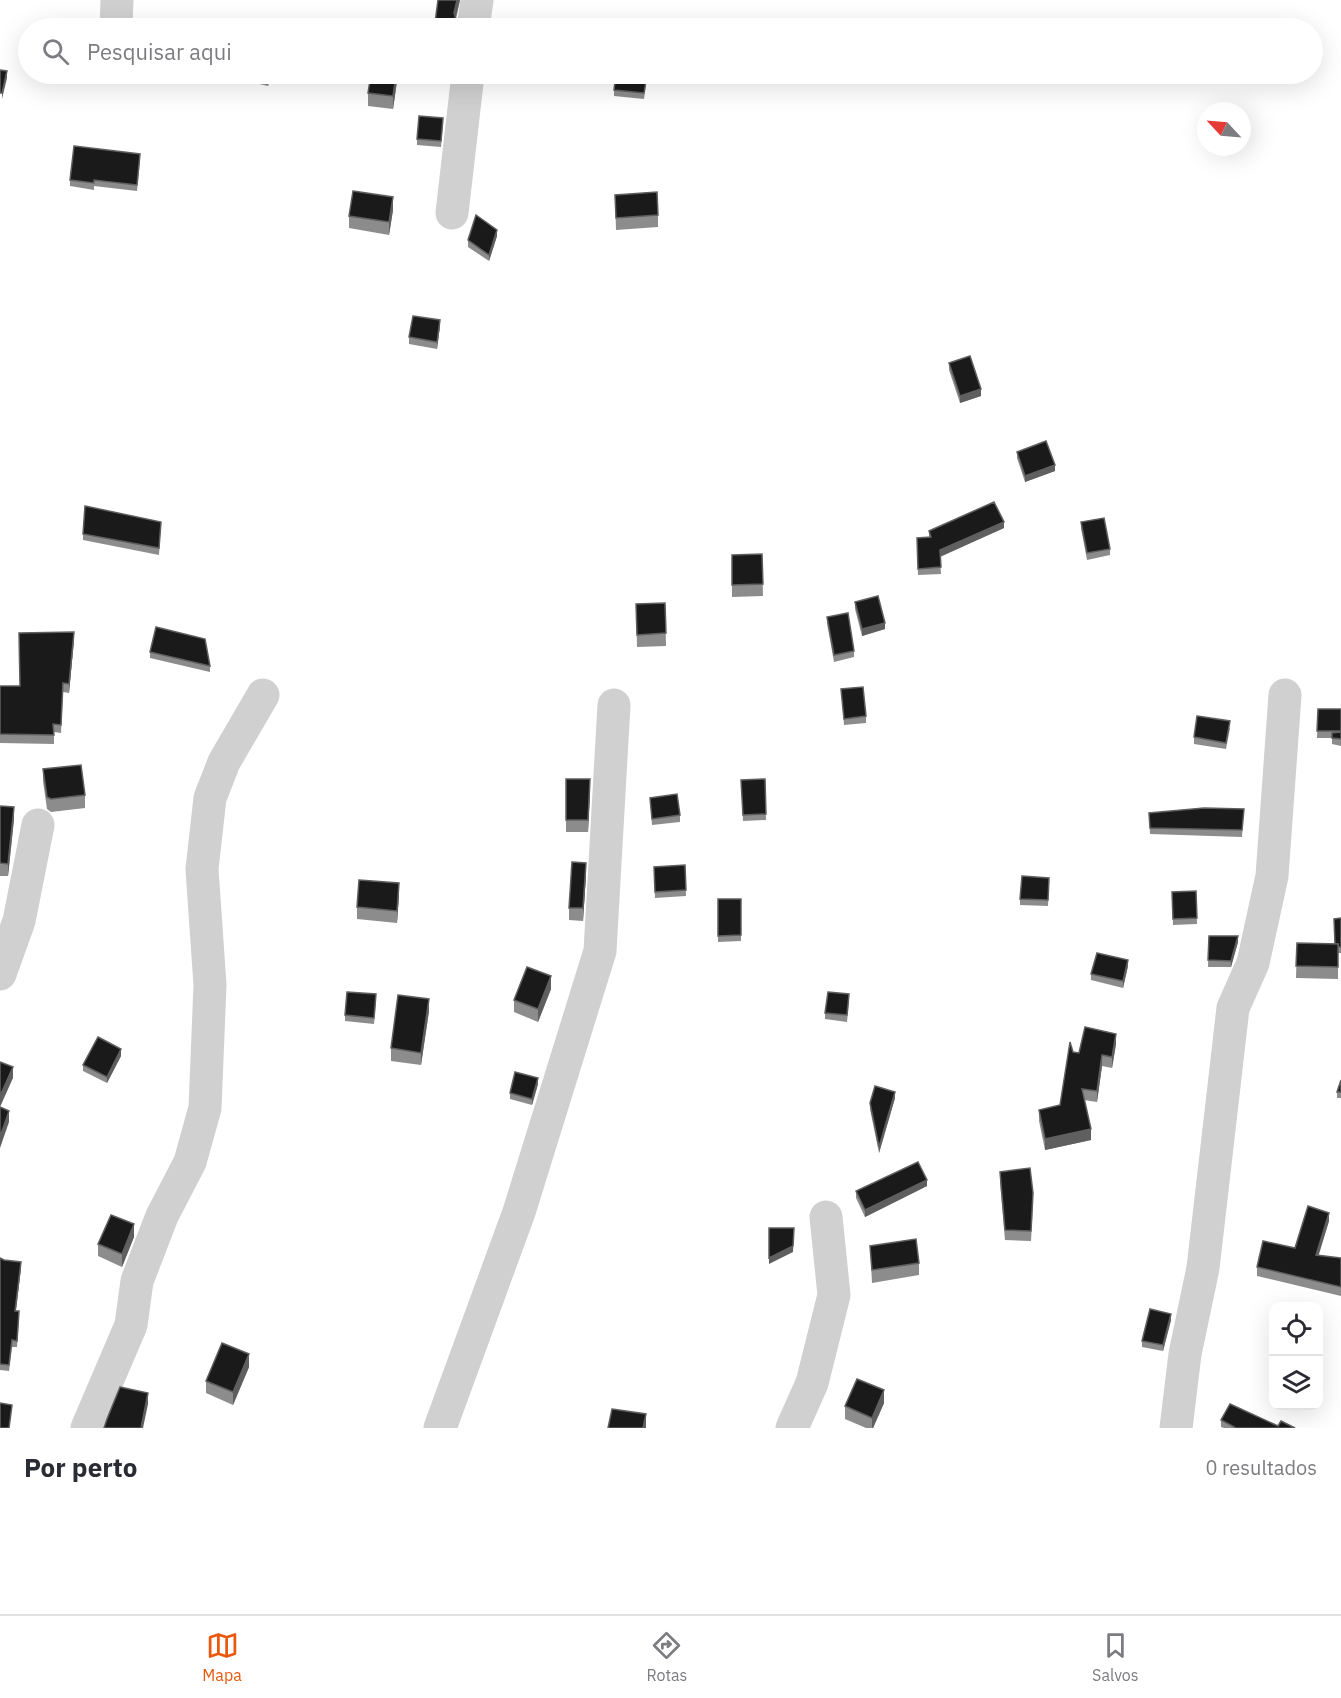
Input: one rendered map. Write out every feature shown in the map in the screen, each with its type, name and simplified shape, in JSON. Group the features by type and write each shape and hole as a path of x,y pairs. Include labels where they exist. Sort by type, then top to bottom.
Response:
{"street":[{"path":"116,18 117,0"},
{"path":"474,18 477,0"},
{"path":"452,213 467,84"},
{"path":"87,1428 131,1325 137,1281 162,1216 190,1162 205,1107 210,985 202,869 210,798 224,762 263,695"},
{"path":"1176,1428 1185,1354 1203,1268 1233,1008 1253,963 1272,876 1285,695"},
{"path":"440,1428 519,1212 600,951 614,705"},
{"path":"0,974 19,921 38,825"},
{"path":"792,1428 812,1383 834,1295 826,1216"}],"building":[{"path":"438,0 457,0 454,13 455,18 436,18"},
{"path":"0,70 7,71 2,93 0,93"},
{"path":"369,84 395,84 393,96 368,93"},
{"path":"615,84 645,84 644,93 614,90"},
{"path":"419,116 443,118 441,141 417,139"},
{"path":"74,146 140,154 137,185 70,180"},
{"path":"353,191 393,197 389,222 349,216"},
{"path":"657,192 658,215 616,218 615,195"},
{"path":"476,215 497,230 489,255 468,240"},
{"path":"413,316 440,320 437,342 409,337"},
{"path":"970,356 981,389 960,396 949,363"},
{"path":"1046,441 1055,465 1025,476 1017,452"},
{"path":"994,502 1004,522 940,550 941,567 918,569 917,538 931,537 929,531"},
{"path":"85,506 161,522 159,548 83,534"},
{"path":"1104,518 1110,549 1087,553 1081,522"},
{"path":"762,554 763,584 732,585 732,555"},
{"path":"878,596 885,623 862,629 855,602"},
{"path":"665,603 666,633 637,635 636,604"},
{"path":"848,613 854,651 834,655 827,617"},
{"path":"156,627 205,639 210,666 150,652"},
{"path":"74,632 69,684 63,683 61,725 53,724 54,735 0,734 0,686 20,686 19,633"},
{"path":"863,687 866,716 844,719 841,689"},
{"path":"1318,709 1341,709 1341,731 1317,731"},
{"path":"1197,716 1230,721 1226,743 1194,737"},
{"path":"1341,732 1341,739 1332,738 1332,733"},
{"path":"81,765 85,795 51,799 47,797 43,769"},
{"path":"566,779 590,779 588,820 566,820"},
{"path":"765,779 766,814 743,815 741,780"},
{"path":"677,794 680,815 652,819 650,798"},
{"path":"0,806 14,807 8,864 0,863"},
{"path":"1204,808 1244,809 1242,830 1150,828 1149,813"},
{"path":"572,862 586,863 583,908 569,908"},
{"path":"685,865 686,890 655,892 654,867"},
{"path":"1022,876 1049,878 1048,900 1020,899"},
{"path":"359,880 399,883 397,911 357,907"},
{"path":"1196,891 1197,918 1173,919 1172,892"},
{"path":"718,899 741,899 741,935 718,936"},
{"path":"1341,918 1341,947 1338,947 1338,944 1335,944 1334,919"},
{"path":"1209,936 1238,936 1231,961 1208,960"},
{"path":"1297,943 1338,944 1338,967 1296,966"},
{"path":"1097,953 1128,960 1123,981 1091,974"},
{"path":"527,967 551,976 538,1009 514,1000"},
{"path":"347,992 376,994 374,1018 345,1015"},
{"path":"828,992 849,994 847,1015 825,1013"},
{"path":"398,995 429,999 421,1053 391,1048"},
{"path":"1085,1027 1116,1034 1112,1057 1102,1055 1097,1091 1082,1089 1091,1129 1045,1139 1039,1110 1060,1105 1070,1042 1073,1052 1079,1053"},
{"path":"98,1037 121,1049 107,1077 83,1065"},
{"path":"0,1062 13,1067 0,1096"},
{"path":"515,1072 538,1078 532,1099 510,1093"},
{"path":"1341,1080 1341,1092 1337,1092"},
{"path":"875,1086 895,1092 879,1147 870,1103"},
{"path":"0,1107 9,1111 0,1137"},
{"path":"918,1162 927,1180 865,1210 856,1191"},
{"path":"1030,1168 1033,1193 1031,1231 1005,1230 1000,1172"},
{"path":"1308,1206 1329,1213 1316,1255 1341,1258 1341,1287 1257,1267 1263,1241 1295,1248"},
{"path":"111,1215 134,1224 122,1254 98,1244"},
{"path":"769,1228 794,1228 793,1246 769,1258"},
{"path":"916,1239 919,1263 872,1270 870,1246"},
{"path":"0,1258 21,1262 15,1311 19,1311 17,1341 12,1340 9,1365 0,1364"},
{"path":"1150,1309 1171,1314 1163,1345 1142,1341"},
{"path":"222,1343 249,1354 233,1392 206,1381"},
{"path":"857,1379 884,1390 872,1418 845,1406"},
{"path":"120,1387 148,1393 141,1428 104,1428"},
{"path":"0,1403 12,1405 9,1428 0,1428"},
{"path":"1230,1404 1278,1426 1281,1421 1295,1428 1236,1428 1221,1420"},
{"path":"612,1409 646,1414 643,1428 608,1428"}]}
